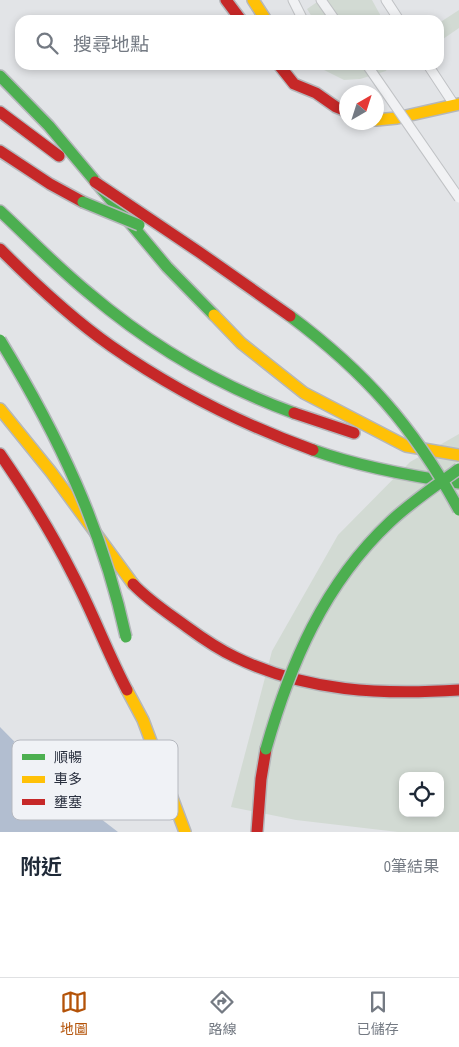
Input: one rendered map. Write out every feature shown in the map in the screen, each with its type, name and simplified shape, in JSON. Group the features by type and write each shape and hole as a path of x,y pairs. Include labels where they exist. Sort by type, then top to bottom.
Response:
{"highway":[{"path":"226,0 237,15"},
{"path":"253,0 263,15"},
{"path":"283,70 294,84 316,93 339,108"},
{"path":"304,75 316,93"},
{"path":"0,76 49,126 167,267 241,343 304,393 406,446"},
{"path":"384,119 457,105"},
{"path":"0,112 95,182 196,248 332,348 370,384 404,424 423,449 459,510"},
{"path":"0,151 50,184 83,202 196,248"},
{"path":"0,211 38,248 104,306 136,330 199,369 239,390 301,416 331,426 406,446 459,455"},
{"path":"0,249 49,296 112,346 198,400 293,443 378,468 459,483"},
{"path":"0,340 43,414 81,495 109,570 119,605 128,650"},
{"path":"2,405 138,589 181,623 234,657 292,680 335,689 406,692 459,690"},
{"path":"0,454 56,540 142,720 150,740"},
{"path":"257,832 261,779 273,718 292,665 313,621 354,563 386,526 459,469"},
{"path":"134,675 142,720"},
{"path":"178,816 184,832"}],"lane":[{"path":"293,0 300,15"},
{"path":"322,0 332,15"},
{"path":"386,0 396,15"},
{"path":"369,70 459,198"},
{"path":"432,70 457,105"}],"shaded area":[{"path":"320,0 372,0 380,15 311,15 307,9"},
{"path":"459,10 459,28 444,38 444,20"},
{"path":"324,70 386,70 360,79 344,80"},
{"path":"459,434 459,832 398,832 296,820 231,807 272,651 338,535 410,462"}],"water":[{"path":"0,727 13,740 12,820 102,820 118,832 0,832"}],"traffic: fast":[{"path":"0,76 49,126 167,267 214,315"},
{"path":"83,202 139,225"},
{"path":"0,211 78,284 113,313 161,347 239,390 294,413"},
{"path":"290,316 342,358 386,403 424,453 459,510"},
{"path":"0,340 41,411 76,483 104,558 126,637"},
{"path":"313,450 385,470 459,483"},
{"path":"266,749 286,686 298,656 312,627 346,572 390,522 423,494 459,469"}],"traffic: slow":[{"path":"253,0 263,15"},
{"path":"384,119 459,104"},
{"path":"214,315 241,343 304,393 406,446"},
{"path":"0,409 51,472 133,584"},
{"path":"406,446 459,455"},
{"path":"127,690 143,720 150,740"},
{"path":"178,813 185,832"}],"traffic: jam":[{"path":"226,0 237,15"},
{"path":"283,70 294,84 316,93 339,108"},
{"path":"0,112 59,156"},
{"path":"0,151 50,184 83,202"},
{"path":"95,182 290,316"},
{"path":"0,249 68,312 96,335 135,362 209,405 260,429 313,450"},
{"path":"294,413 354,433"},
{"path":"0,454 39,513 65,559 127,690"},
{"path":"133,584 159,607 216,647 262,669 289,678 317,684 373,691 459,690"},
{"path":"257,832 261,779 266,749"}]}
